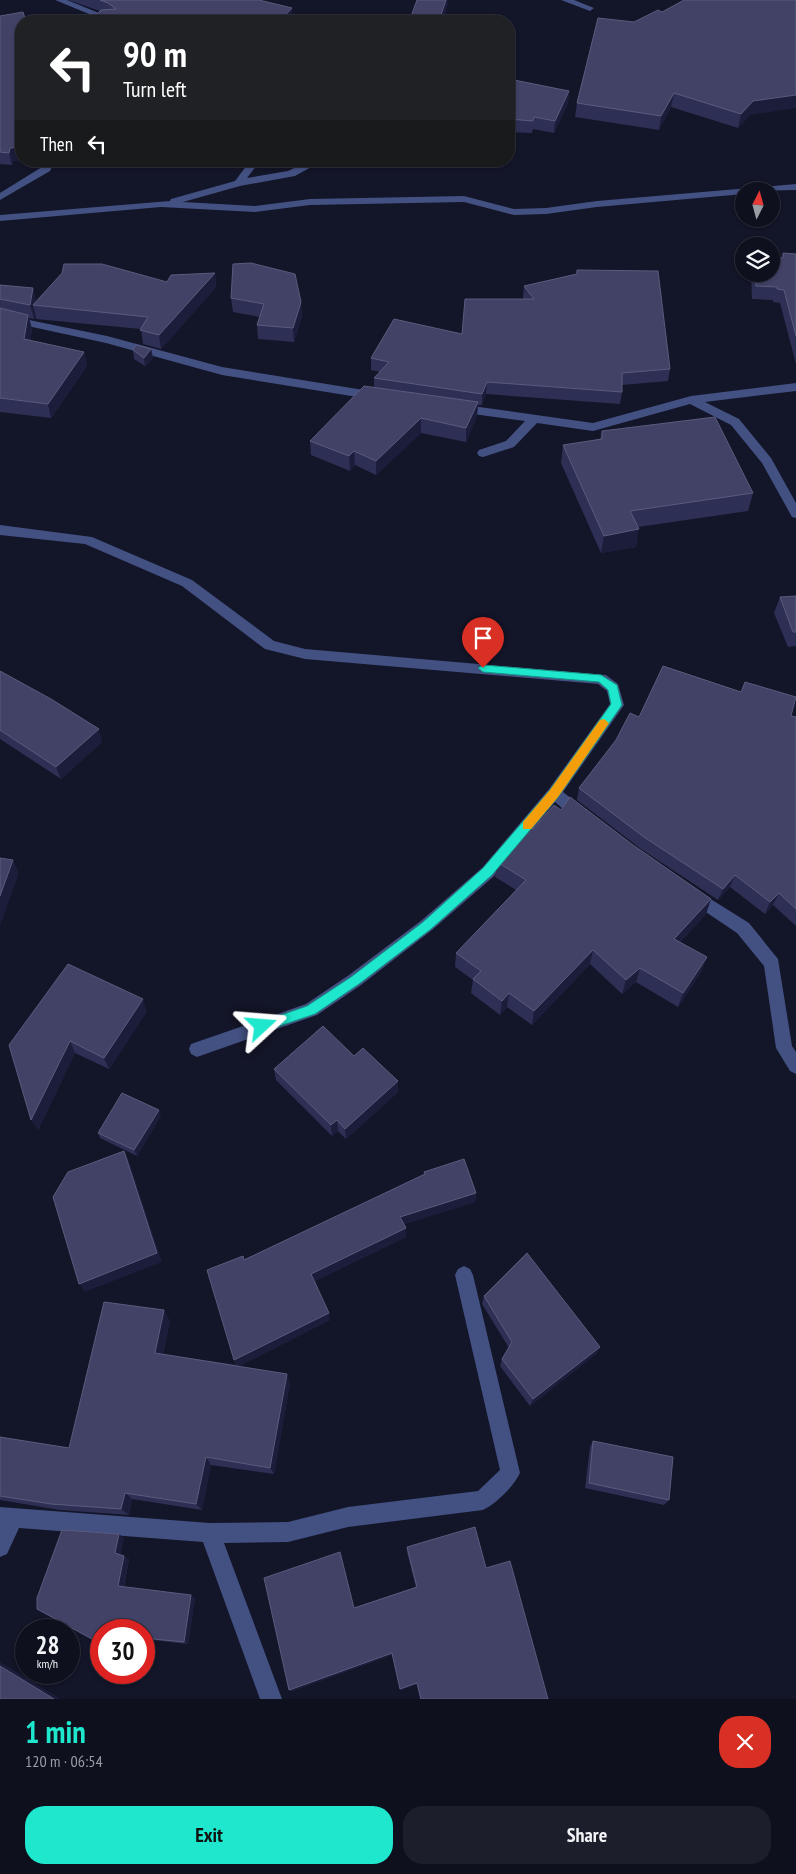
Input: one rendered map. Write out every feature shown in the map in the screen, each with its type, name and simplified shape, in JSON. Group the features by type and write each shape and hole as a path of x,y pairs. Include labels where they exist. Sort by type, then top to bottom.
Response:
{"street":[{"path":"59,0 99,15"},
{"path":"565,0 590,8"},
{"path":"0,197 47,167"},
{"path":"239,183 251,167"},
{"path":"161,204 239,183 291,174 306,167"},
{"path":"780,188 796,187"},
{"path":"0,218 161,204 255,209 310,202 464,199 514,212 538,212 614,202 735,192"},
{"path":"0,317 107,340 222,371 387,398"},
{"path":"446,406 593,427 691,400 796,387"},
{"path":"691,400 734,422 767,461 796,514"},
{"path":"483,453 510,444 534,419"},
{"path":"0,530 87,540 187,583 270,645 305,654 601,679 613,688 617,705 554,793 488,872 427,925 355,980 311,1010 197,1049"},
{"path":"554,793 591,822"},
{"path":"682,887 743,928 772,964 796,1066"},
{"path":"0,1547 7,1518 210,1533 288,1532 348,1517 483,1500 510,1473 464,1275"},
{"path":"210,1533 272,1699"}],"building":[{"path":"100,0 259,0 292,8 286,15 96,15 101,10 116,9"},
{"path":"417,0 446,0 441,15 411,15"},
{"path":"684,0 796,0 796,95 753,101 741,114 674,93 661,116 577,103 598,18 634,22 658,10 662,12"},
{"path":"23,12 24,15 15,15 15,148 10,148 9,153 0,152 0,16"},
{"path":"515,80 569,91 555,121 534,117 533,121 515,120"},
{"path":"783,253 796,254 796,336 784,290 777,289 777,287 756,286 756,282 780,282 780,258 783,258"},
{"path":"251,263 295,274 301,302 293,328 257,325 264,304 231,298 233,264"},
{"path":"64,264 102,264 167,282 171,275 215,273 159,335 140,330 148,317 33,305 62,273"},
{"path":"577,270 658,271 670,369 622,373 622,392 487,382 482,394 374,378 389,362 371,358 394,319 462,334 465,299 534,299 524,286 577,274"},
{"path":"0,285 33,288 30,305 0,299"},
{"path":"0,308 28,315 24,339 84,352 48,404 0,398"},
{"path":"136,345 151,349 144,358 133,350"},
{"path":"364,386 478,402 466,428 421,418 376,461 354,451 349,456 310,441"},
{"path":"715,417 753,493 630,511 639,529 604,536 563,445 602,439 602,431"},
{"path":"796,596 796,632 793,632 780,597"},
{"path":"663,666 741,692 745,682 796,697 791,716 796,717 796,909 779,893 770,902 735,875 723,889 644,837 579,788 616,740 630,713 639,717"},
{"path":"0,671 51,699 99,729 56,767 0,730"},
{"path":"570,797 633,845 711,899 674,939 707,957 683,993 640,968 626,980 593,950 534,1011 509,993 502,1001 473,979 481,971 456,953 526,880 497,862 527,826 533,829 554,805 561,810"},
{"path":"0,858 13,860 0,896"},
{"path":"68,964 143,999 104,1058 70,1041 31,1120 9,1045"},
{"path":"323,1026 354,1056 363,1048 398,1081 345,1129 337,1120 331,1125 274,1069"},
{"path":"122,1093 159,1110 134,1150 98,1133"},
{"path":"124,1151 157,1253 79,1284 53,1197 68,1172"},
{"path":"464,1159 476,1193 400,1217 406,1228 311,1274 329,1313 234,1360 207,1270 243,1256 244,1260 425,1174 424,1172"},
{"path":"527,1253 600,1347 533,1399 502,1359 512,1342 484,1296"},
{"path":"104,1302 164,1310 155,1353 287,1374 270,1468 206,1457 196,1504 125,1493 121,1509 51,1504 0,1496 0,1437 69,1448"},
{"path":"593,1441 673,1457 669,1500 589,1483"},
{"path":"475,1527 486,1568 510,1561 548,1699 421,1699 417,1683 400,1689 392,1653 289,1690 264,1578 340,1552 354,1608 417,1587 407,1547"},
{"path":"62,1530 119,1534 115,1553 124,1556 118,1586 191,1595 184,1642 155,1639 155,1619 90,1619 90,1638 80,1633 80,1619 55,1619 37,1609 37,1598"},
{"path":"0,1666 15,1675 15,1684 29,1684 54,1699 0,1699"}],"slow traffic":[{"path":"527,825 554,793 604,723"}],"route":[{"path":"262,1026 311,1010 355,980 427,925 488,872 554,793 617,705 613,688 601,679 483,668"}]}
